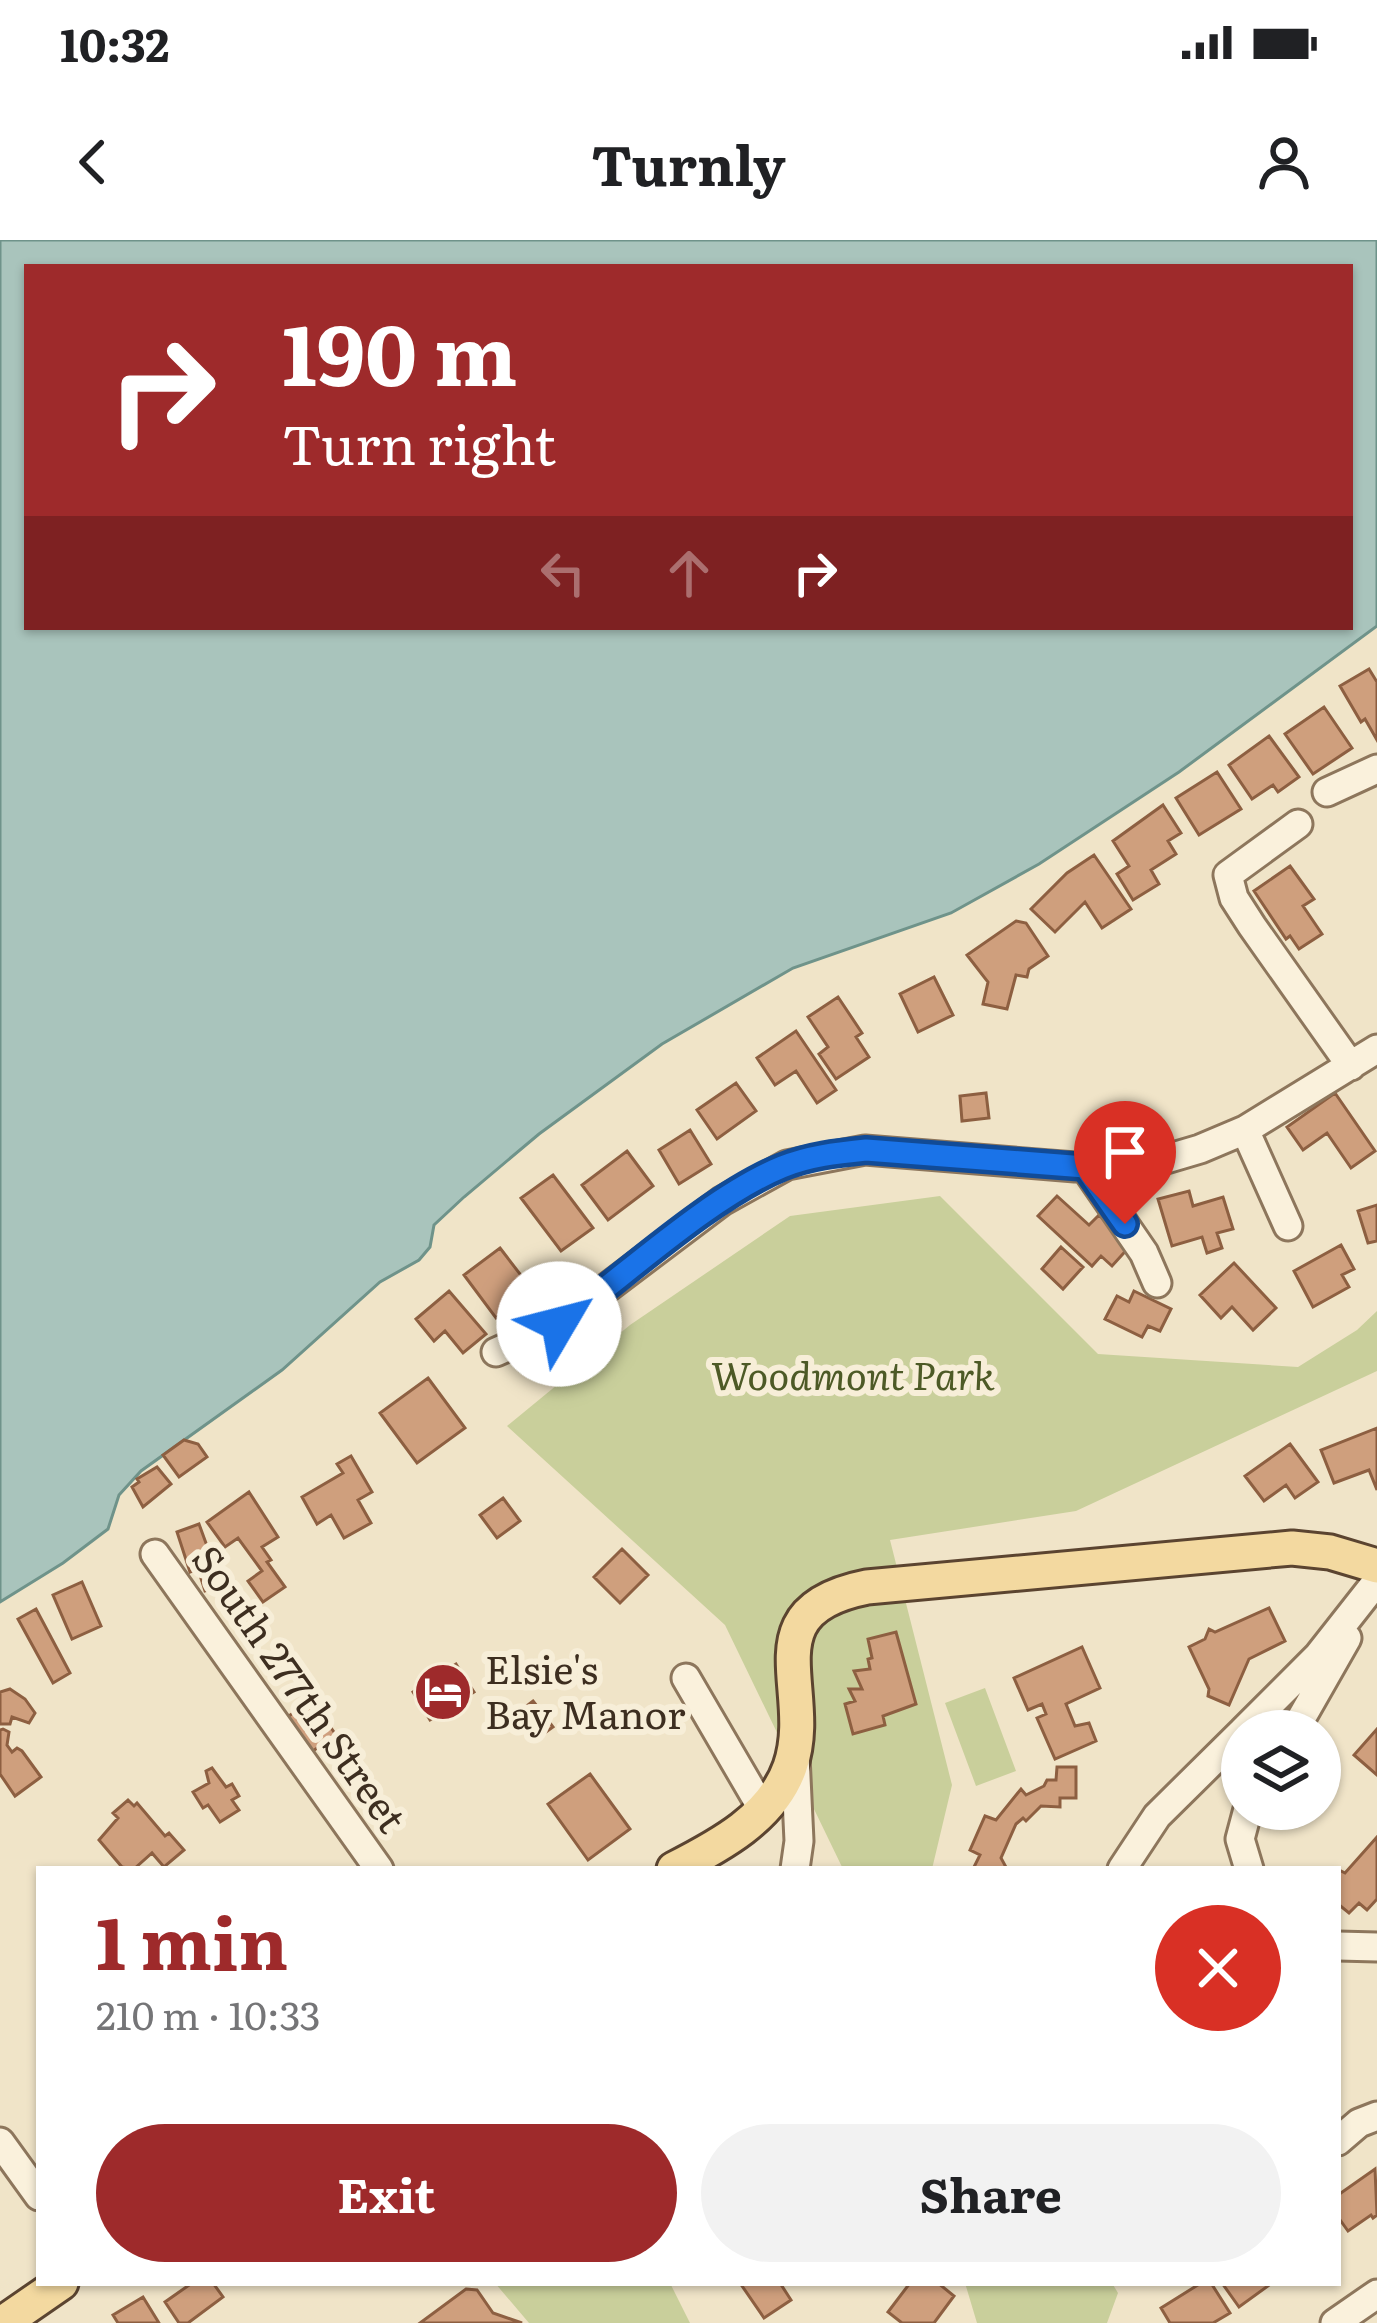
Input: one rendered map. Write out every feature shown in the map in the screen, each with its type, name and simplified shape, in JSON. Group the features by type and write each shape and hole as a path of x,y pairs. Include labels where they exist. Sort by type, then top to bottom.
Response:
{"main road":[{"path":"680,1866 719,1845 763,1810 790,1768 795,1746 790,1666 795,1636 815,1606 853,1590 1292,1548 1330,1552 1373,1581"},
{"path":"3,2323 57,2286"}],"street":[{"path":"1328,792 1377,769"},
{"path":"1298,824 1228,875 1234,898 1252,926 1351,1066"},
{"path":"496,1352 559,1324 722,1201 788,1165 866,1150 1085,1167 1156,1162 1245,1130 1377,1048"},
{"path":"1245,1130 1288,1226"},
{"path":"1085,1167 1144,1253 1157,1282"},
{"name":"South 277th Street","path":"155,1554 378,1866"},
{"path":"1307,1710 1338,1658 1373,1581"},
{"path":"1263,1710 1318,1656 1373,1581"},
{"path":"686,1678 763,1810"},
{"path":"795,1746 799,1840 795,1866"},
{"path":"1124,1866 1157,1816 1221,1752"},
{"path":"1242,1830 1240,1839 1248,1866"},
{"path":"1341,1946 1377,1946"},
{"path":"1358,2126 1377,2149"},
{"path":"0,2142 36,2192"},
{"path":"1335,2323 1377,2294"}],"green space":[{"name":"Woodmont Park","path":"940,1196 1098,1354 1298,1367 1357,1330 1377,1311 1377,1371 1076,1511 890,1540 952,1785 933,1866 842,1866 725,1625 507,1426 630,1325 790,1216"},
{"path":"985,1688 1016,1771 976,1786 945,1703"},
{"path":"498,2286 672,2286 690,2323 529,2323"},
{"path":"966,2286 1114,2286 1118,2293 1107,2323 977,2323"}],"water":[{"path":"0,240 1377,240 1377,626 1179,772 1039,864 951,913 793,968 662,1044 539,1134 464,1197 434,1225 430,1247 419,1260 380,1282 282,1370 141,1471 119,1495 108,1529 0,1602"}],"building":[{"path":"1369,669 1377,682 1377,740 1340,686"},
{"path":"1324,707 1352,748 1313,774 1285,734"},
{"path":"1269,736 1299,777 1278,792 1273,785 1252,799 1229,765"},
{"path":"1217,772 1241,809 1199,835 1176,798"},
{"path":"1163,805 1181,833 1168,841 1176,854 1151,870 1159,884 1133,900 1117,874 1129,866 1113,841"},
{"path":"1094,855 1131,909 1102,928 1085,902 1055,932 1031,909 1067,873"},
{"path":"1290,866 1314,899 1303,906 1322,934 1299,949 1290,936 1286,939 1254,891"},
{"path":"1016,921 1026,923 1048,956 1029,969 1027,977 1016,975 1007,1009 983,1004 988,982 967,955"},
{"path":"934,977 953,1015 918,1032 900,994"},
{"path":"838,997 862,1033 856,1037 869,1057 836,1079 819,1054 828,1047 808,1017"},
{"path":"796,1031 836,1090 817,1103 796,1071 775,1085 757,1058"},
{"path":"736,1083 756,1111 717,1139 697,1110"},
{"path":"986,1093 989,1118 962,1121 960,1096"},
{"path":"1335,1093 1375,1151 1351,1168 1327,1133 1303,1150 1287,1127"},
{"path":"690,1130 711,1164 679,1184 659,1150"},
{"path":"627,1151 653,1186 608,1220 582,1185"},
{"path":"553,1175 593,1228 561,1251 521,1198"},
{"path":"1189,1191 1193,1206 1223,1197 1233,1229 1217,1233 1222,1248 1207,1253 1202,1237 1172,1246 1158,1199"},
{"path":"1057,1196 1089,1225 1099,1215 1131,1245 1112,1266 1101,1256 1092,1266 1038,1216"},
{"path":"1377,1205 1377,1241 1368,1243 1358,1211"},
{"path":"1341,1245 1354,1269 1342,1275 1349,1287 1313,1307 1294,1271"},
{"path":"1061,1247 1083,1267 1063,1289 1042,1269"},
{"path":"500,1248 533,1291 496,1318 464,1275"},
{"path":"1234,1263 1276,1308 1253,1330 1232,1307 1221,1318 1200,1295"},
{"path":"449,1291 486,1334 463,1353 445,1331 434,1341 416,1319"},
{"path":"1134,1291 1171,1309 1160,1331 1148,1326 1142,1337 1105,1319 1117,1296 1129,1302"},
{"path":"428,1378 465,1428 417,1463 380,1413"},
{"path":"1377,1428 1377,1490 1369,1470 1334,1483 1321,1450"},
{"path":"184,1440 198,1444 207,1457 179,1477 163,1455"},
{"path":"1290,1444 1318,1482 1295,1498 1286,1485 1264,1501 1245,1476"},
{"path":"351,1456 372,1492 358,1500 371,1523 344,1538 331,1515 317,1524 302,1497 343,1473 337,1464"},
{"path":"157,1467 171,1484 143,1507 132,1487"},
{"path":"249,1492 278,1537 262,1547 285,1587 263,1602 248,1581 262,1571 238,1538 225,1547 207,1522"},
{"path":"503,1498 520,1521 497,1538 480,1515"},
{"path":"199,1524 214,1565 208,1567 215,1588 205,1591 198,1569 190,1572 177,1532"},
{"path":"622,1549 648,1575 620,1603 594,1577"},
{"path":"82,1582 101,1626 72,1639 53,1595"},
{"path":"1269,1608 1285,1641 1249,1659 1229,1705 1208,1696 1189,1647 1205,1639 1209,1629 1215,1632"},
{"path":"36,1609 70,1673 53,1683 18,1619"},
{"path":"896,1632 916,1704 883,1716 885,1725 853,1734 845,1704 855,1701 849,1689 862,1689 854,1671 870,1669 868,1639"},
{"path":"1082,1647 1100,1688 1066,1704 1075,1726 1089,1723 1096,1741 1055,1759 1037,1718 1046,1714 1042,1704 1028,1710 1014,1678"},
{"name":"Elsie's Bay Manor","path":"456,1664 474,1692 430,1720 413,1692"},
{"path":"10,1689 35,1713 29,1723 12,1717 10,1724 0,1724 0,1692"},
{"path":"312,1700 336,1735 310,1753 286,1718"},
{"path":"533,1701 553,1727 535,1740 516,1714"},
{"path":"3,1729 9,1732 7,1745 12,1752 22,1751 41,1777 15,1796 0,1774"},
{"path":"1377,1729 1377,1775 1354,1755"},
{"path":"1057,1767 1076,1767 1076,1798 1060,1798 1060,1807 1041,1806 1016,1824 1001,1858 1005,1866 974,1866 980,1855 970,1850 985,1816 996,1820 1021,1789 1026,1795 1047,1780 1056,1780"},
{"path":"212,1768 239,1796 232,1800 239,1810 220,1822 193,1792 209,1783 206,1771"},
{"path":"590,1774 630,1829 588,1860 548,1804"},
{"path":"128,1800 134,1806 137,1803 184,1850 165,1866 152,1853 137,1866 121,1866 99,1840 118,1818 113,1813"},
{"path":"1377,1837 1377,1899 1367,1910 1359,1903 1349,1913 1341,1906 1341,1871 1345,1873"},
{"path":"1375,2169 1377,2215 1348,2231 1341,2221 1341,2193"},
{"path":"188,2286 215,2286 223,2297 188,2323 179,2323 165,2302"},
{"path":"742,2286 782,2286 791,2300 764,2318"},
{"path":"908,2286 942,2286 954,2296 934,2323 902,2323 888,2312"},
{"path":"1196,2286 1213,2286 1230,2313 1213,2323 1170,2323 1161,2308"},
{"path":"1224,2286 1268,2286 1239,2307"},
{"path":"466,2289 477,2290 493,2313 522,2323 420,2323"},
{"path":"143,2297 159,2323 118,2323 113,2315"}],"place":[{"name":"Elsie's Bay Manor","path":"443,1692"}],"route":[{"path":"559,1324 750,1183 788,1165 834,1154 866,1150 1085,1167 1125,1224"}]}
